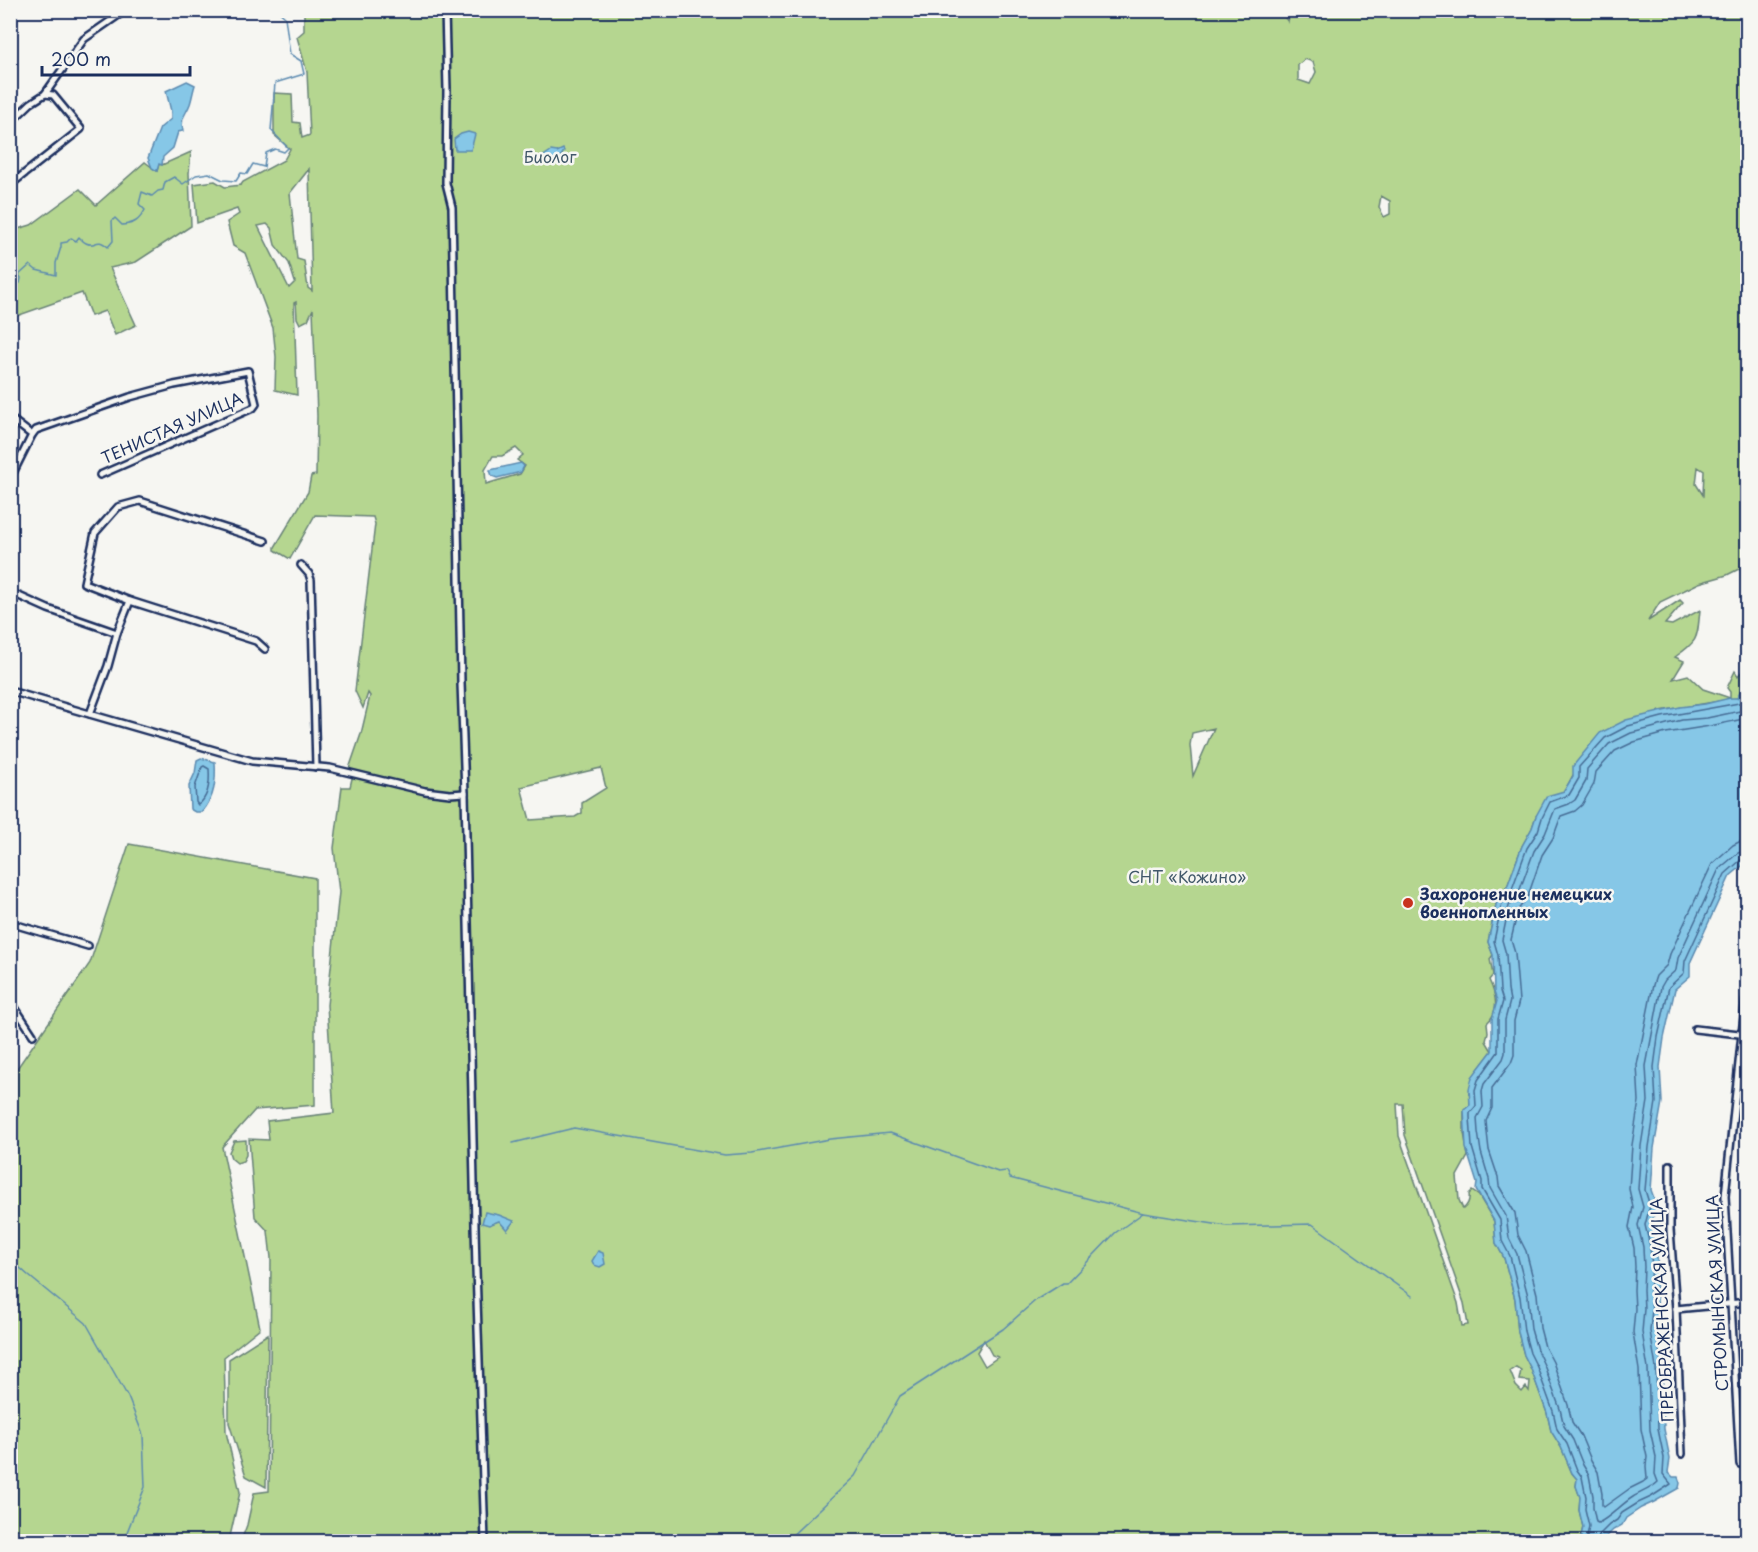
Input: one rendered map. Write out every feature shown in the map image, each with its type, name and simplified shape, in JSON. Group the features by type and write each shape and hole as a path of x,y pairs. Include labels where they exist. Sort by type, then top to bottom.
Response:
{"street":[{"path":"10,123 45,94 84,39 126,10"},
{"path":"445,10 446,183 452,207 460,672 485,1542"},
{"path":"10,184 81,129 53,95 45,94"},
{"name":"ТЕНИСТАЯ УЛИЦА","path":"32,435 36,430 130,397 174,385 248,371 256,404 253,408 100,475"},
{"path":"10,418 32,435 10,479"},
{"path":"265,541 140,501 118,507 95,533 84,583 130,601 256,640 265,649"},
{"path":"301,565 311,580 316,767"},
{"path":"10,592 48,609 117,633"},
{"path":"90,714 130,601"},
{"path":"10,691 252,760 345,771 426,791 465,793"},
{"path":"10,923 88,946"},
{"name":"СТРОМЫНСКАЯ УЛИЦА","path":"1740,1464 1725,1196 1745,1035 1748,977"},
{"path":"10,1000 33,1035"},
{"path":"1695,1029 1745,1035"},
{"name":"ПРЕОБРАЖЕНСКАЯ УЛИЦА","path":"1670,1165 1670,1230 1682,1454"},
{"path":"1676,1309 1748,1302"}],"green space":[{"path":"1279,10 1288,22 1290,11 1297,10 1747,11 1747,565 1727,575 1699,583 1660,602 1648,621 1680,600 1683,603 1665,624 1672,625 1700,610 1693,642 1675,657 1684,661 1673,679 1688,675 1703,689 1730,698 1727,688 1735,671 1738,676 1747,665 1747,676 1738,698 1660,711 1573,775 1564,792 1536,816 1507,887 1497,900 1488,942 1493,955 1490,959 1493,975 1489,980 1495,1008 1487,1023 1486,1041 1492,1051 1474,1075 1470,1087 1470,1105 1464,1110 1464,1133 1468,1156 1457,1176 1459,1200 1463,1209 1472,1191 1479,1196 1494,1221 1496,1243 1504,1258 1515,1299 1518,1332 1524,1355 1547,1413 1551,1431 1577,1479 1576,1486 1580,1497 1579,1510 1583,1527 1580,1541 241,1541 254,1493 269,1491 271,1258 268,1231 255,1217 249,1139 269,1140 267,1121 334,1113 327,1005 339,892 334,848 342,787 350,787 354,770 349,769 361,734 370,696 368,693 363,708 355,691 375,524 373,517 315,515 290,559 275,550 308,492 311,476 316,475 317,416 313,309 308,320 300,324 297,318 296,302 294,303 297,395 275,390 276,357 273,328 245,253 233,246 227,222 239,214 237,209 197,223 194,184 215,181 225,187 241,185 284,160 290,149 274,135 274,93 292,94 293,122 300,123 302,138 310,135 307,72 297,37 304,31 304,11","holes":["1305,59 1313,62 1316,72 1310,84 1298,80 1298,65","309,169 312,291 308,288 304,261 297,259 290,193","1381,196 1390,201 1390,214 1384,217 1379,207","267,224 271,228 275,245 289,263 295,282 289,288 258,226","516,448 523,455 517,460 525,466 520,474 486,484 485,470 493,456 502,456","1698,467 1704,471 1703,495 1696,484","1214,728 1193,776 1190,745 1192,733","601,768 606,788 582,803 582,813 575,817 530,820 521,787","1397,1104 1403,1104 1405,1135 1464,1303 1468,1325 1462,1326 1458,1303 1399,1136","984,1340 992,1355 998,1357 985,1366 977,1352","1516,1367 1521,1370 1519,1380 1530,1381 1529,1391 1526,1387 1522,1392 1516,1386 1510,1371"]},
{"path":"191,152 189,173 191,226 136,262 110,268 136,325 115,335 105,311 91,316 82,293 11,318 11,231 31,225 80,189 96,205 145,162 157,171 159,164 162,165"},
{"path":"129,844 315,878 315,1105 255,1110 222,1147 260,1328 224,1357 226,1432 240,1492 229,1541 11,1541 11,1077 90,963"},
{"path":"246,1140 246,1155 243,1161 237,1163 231,1158 229,1152 234,1141"},
{"path":"268,1334 266,1487 246,1476 229,1423 229,1359"}],"water":[{"path":"187,81 195,85 183,119 183,131 178,132 173,148 163,157 162,165 159,164 157,171 152,168 148,158 160,128 171,119 166,91"},
{"path":"468,132 475,134 471,150 455,150 454,139"},
{"path":"563,149 562,155 556,160 536,161 551,151 557,152"},
{"path":"521,463 524,466 521,472 497,478 492,476 490,470"},
{"path":"1747,676 1747,862 1730,876 1690,963 1690,976 1675,989 1660,1067 1662,1102 1654,1148 1651,1190 1657,1206 1651,1224 1658,1267 1656,1331 1662,1367 1664,1429 1670,1459 1668,1472 1673,1477 1678,1477 1680,1483 1679,1488 1626,1518 1622,1525 1602,1541 1580,1541 1583,1527 1579,1510 1580,1497 1576,1486 1577,1479 1551,1431 1547,1413 1524,1355 1518,1332 1515,1299 1504,1258 1496,1243 1494,1221 1476,1190 1477,1183 1466,1148 1464,1110 1470,1105 1469,1089 1472,1077 1492,1051 1492,1019 1497,1001 1494,992 1493,955 1488,942 1497,900 1507,887 1536,816 1547,796 1564,791 1573,776 1573,766 1600,733 1626,720 1680,707 1737,698"},
{"path":"201,758 215,762 215,782 212,795 202,812 195,812 190,809 189,786 195,773 197,760"},
{"path":"485,1212 514,1221 507,1230 499,1221 489,1225 482,1223"},
{"path":"598,1251 603,1253 605,1264 600,1267 594,1265 592,1261"}],"waterway":[{"path":"10,287 20,283 19,275 30,265 36,270 56,275 56,263 61,243 71,238 76,241 79,237 89,244 101,242 108,247 113,241 112,221 115,218 122,225 126,225 133,223 143,214 145,210 139,204 142,192 152,196 163,190 165,182 174,177 183,184 196,175 209,173 223,180 236,181 241,173 247,174 253,164 264,167 266,153 275,149 284,152 288,148 271,130 275,83 304,74 301,61 290,54 285,17 277,10"},
{"path":"513,1143 574,1128 725,1155 752,1153 830,1139 890,1133 998,1172 1007,1171 1010,1178 1143,1213 1227,1226 1312,1224 1412,1296"},
{"path":"785,1542 855,1476 900,1396 1003,1329 1036,1300 1063,1283 1067,1283 1115,1233 1143,1213"},
{"path":"10,1259 86,1323 128,1397 143,1435 145,1487 123,1542"}],"place":[{"name":"Захоронение немецких военнопленных","path":"1408,903"}],"park label":[{"name":"Биолог","path":"550,157"},
{"name":"СНТ «Кожино»","path":"1187,877"}]}
